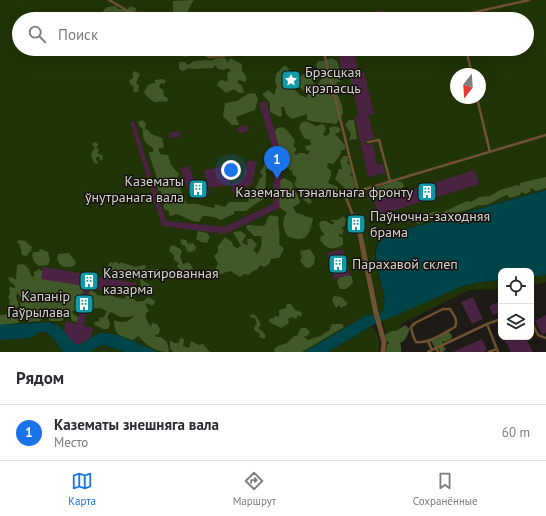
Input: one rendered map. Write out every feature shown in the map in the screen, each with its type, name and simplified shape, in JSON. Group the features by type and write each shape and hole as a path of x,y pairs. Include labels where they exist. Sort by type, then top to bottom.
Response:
{"street":[{"path":"360,234 376,313 384,342 383,352"}],"lane":[{"path":"109,0 130,12"},
{"path":"479,12 529,0"},
{"path":"207,56 221,56"},
{"path":"325,56 358,191"},
{"path":"468,56 471,68"},
{"path":"478,104 490,152"},
{"path":"352,213 345,195 546,135"},
{"path":"368,142 379,140 390,181"},
{"path":"444,309 450,309 456,316 457,323 455,327 428,341 422,343 416,342 412,336 411,327 415,323 444,309"},
{"path":"428,352 498,320"},
{"path":"487,324 498,350 489,352"},
{"path":"534,327 538,335 546,338"},
{"path":"428,341 432,350"},
{"path":"436,348 438,352"}],"green space":[{"path":"0,0 546,0 546,190 385,235 377,245 375,252 377,270 384,298 382,312 374,316 367,315 304,352 158,352 112,334 105,333 97,334 80,344 75,344 52,322 0,325"},
{"path":"194,0 187,12 173,12 173,1"},
{"path":"116,6 118,9 128,9 130,6 136,8 135,12 103,12 107,7"},
{"path":"224,57 228,62 230,58 242,64 242,70 247,78 245,82 239,80 237,82 242,86 244,93 239,93 234,89 226,93 217,85 219,81 222,80 226,82 228,80 227,73 231,71 228,68 224,70 218,69 215,65 213,68 189,68 183,71 179,69 179,62 185,62 188,65 194,61 212,61 214,59"},
{"path":"331,58 337,61 340,70 336,70 336,74 341,82 337,82 336,87 330,88 330,91 337,93 342,105 343,114 336,124 307,120 307,114 292,119 286,114 284,107 281,107 282,115 280,117 270,112 270,103 262,94 269,90 274,95 277,86 275,81 276,74 285,65 290,70 286,74 293,82 294,89 300,95 307,98 307,93 298,86 295,79 304,74 312,76 314,84 317,86 322,78 327,77 325,71 317,68 316,65 318,61 324,61"},
{"path":"135,71 140,74 136,83 139,86 138,92 133,91 134,87 129,81 133,78 133,73"},
{"path":"162,79 166,81 164,84 161,83 159,87 163,90 164,96 169,99 166,102 155,102 144,93 149,85 155,83 155,80"},
{"path":"255,93 258,99 255,110 236,117 239,125 232,125 223,116 225,103 237,101 248,94"},
{"path":"142,120 146,123 145,129 151,134 162,138 164,147 158,149 160,154 168,155 171,165 179,174 176,183 179,186 187,204 197,204 214,208 215,204 225,207 229,202 248,202 249,198 256,196 257,189 255,187 258,184 259,179 263,176 260,172 266,162 274,162 273,169 270,168 265,170 265,198 246,211 234,211 234,214 221,220 203,216 199,222 196,222 176,214 172,216 169,215 169,211 165,210 163,206 165,203 161,191 158,191 156,175 149,154 149,152 153,152 153,148 148,145 145,140 143,129 140,127 138,122"},
{"path":"349,120 354,120 357,139 349,140 351,134 345,125"},
{"path":"306,121 316,126 323,124 326,128 323,135 326,136 330,133 329,128 334,126 340,128 340,132 335,134 345,145 345,150 341,150 338,158 333,164 328,163 327,167 331,171 331,176 328,183 338,187 337,193 325,199 319,198 314,192 310,193 309,198 312,202 309,204 303,199 301,193 304,189 297,188 294,184 297,178 292,174 293,170 291,171 285,165 284,151 274,143 274,133 277,128 283,127 289,132 295,141 293,146 297,149 294,153 296,155 299,153 305,153 307,155 310,151 306,150 305,146 311,145 310,140 304,138 299,128 301,123"},
{"path":"95,142 98,145 96,148 99,151 97,153 103,156 102,160 100,160 100,157 96,157 98,162 97,164 94,163 91,155 95,149 92,145"},
{"path":"343,156 348,156 347,163 350,165 352,174 349,174 353,177 355,186 353,191 345,188 335,179 339,169 342,169 340,161"},
{"path":"546,177 546,188 536,191 531,188 530,192 525,194 521,192 520,195 510,198 507,195 503,196 489,204 482,206 478,205 467,210 417,224 415,221 418,217 437,211 441,213 467,201 471,202 479,197 490,196 500,190 517,185 520,186 520,183"},
{"path":"284,178 292,182 298,197 300,203 293,207 296,213 313,218 308,233 303,238 299,239 287,236 283,224 287,213 275,204 277,182"},
{"path":"396,181 402,182 404,186 398,191 377,199 369,195 370,190"},
{"path":"271,215 279,217 279,244 284,249 279,258 271,259 269,264 265,267 260,265 257,270 253,271 249,275 244,274 240,277 230,271 217,275 216,268 218,263 214,256 218,252 218,246 225,237 232,242 233,246 237,248 241,246 233,232 241,231 246,235 242,243 248,245 247,239 252,239 257,245 253,250 257,254 260,250 262,241 261,236 254,236 246,228 247,225 265,225 268,217"},
{"path":"343,216 346,219 345,225 341,229 344,230 342,235 338,235 343,238 343,245 336,248 325,246 320,240 321,236 325,235 319,224 321,221 326,221 333,225 334,223 331,220 338,220"},
{"path":"198,231 207,233 210,237 207,243 196,239"},
{"path":"182,239 186,240 188,244 193,243 196,247 195,251 188,252 180,241"},
{"path":"19,240 25,241 32,247 31,251 26,256 22,255 20,245 17,242"},
{"path":"173,245 182,251 180,257 183,264 189,262 193,269 191,275 183,274 177,266 179,263 174,260 174,255 169,251 170,247"},
{"path":"41,249 48,252 50,260 48,265 39,266 33,260 33,252 38,252"},
{"path":"310,249 315,257 314,264 309,268 305,267 300,261 302,257 300,251"},
{"path":"69,253 76,262 74,266 61,266 57,259 58,254"},
{"path":"115,261 120,264 121,262 135,267 144,265 146,266 145,269 157,269 163,272 164,277 161,279 155,278 151,275 144,277 143,281 153,286 154,290 151,295 144,291 140,280 134,277 128,279 123,276 123,274 119,273 117,276 111,276 110,275 112,272 108,266 110,262 114,263"},
{"path":"23,264 28,268 32,277 34,276 34,272 39,269 44,273 80,283 92,290 97,295 105,296 106,292 111,292 114,297 124,299 127,295 138,302 144,301 148,297 154,300 155,303 152,306 147,303 145,304 149,311 146,313 146,318 151,326 152,323 157,324 160,329 159,334 155,335 156,337 161,337 167,342 168,352 159,351 151,347 138,336 133,340 117,332 114,325 114,320 125,322 134,316 121,317 110,312 107,318 110,325 108,329 102,329 94,325 95,321 99,322 99,318 104,317 107,311 100,308 91,309 86,304 85,307 77,311 72,311 73,314 78,317 79,323 72,321 70,316 65,311 59,312 64,318 62,321 50,321 46,316 42,317 40,321 28,322 27,317 30,314 21,307 20,303 22,299 18,293 16,296 19,306 16,308 9,304 10,300 8,298 10,292 9,287 15,288 15,285 10,282 8,278 12,277 16,280 17,265"},
{"path":"348,274 352,277 353,283 346,289 340,289 337,282 341,275"},
{"path":"546,275 546,282 534,285 534,277"},
{"path":"498,280 498,289 469,290 401,324 389,352 383,320 463,286"},
{"path":"334,296 341,297 347,302 347,305 341,308 339,305 336,308 332,300"},
{"path":"287,304 291,304 296,311 298,310 302,313 301,317 298,315 296,319 292,317 288,319 289,323 281,328 269,322 270,318 274,319 274,317 280,316 279,310 287,308"},
{"path":"21,314 24,319 18,323 0,325 0,315"},
{"path":"254,314 261,325 258,328 266,336 264,339 259,337 260,334 254,330 255,325 257,324 255,318 251,318 250,315"},
{"path":"332,324 342,324 344,327 302,352 275,352 274,349 278,346 287,343 294,336 297,336 301,328 306,328 310,332 304,337 308,340 323,335 325,332 329,331"},
{"path":"405,325 410,329 405,339 400,343 401,352 386,352 387,344 390,344 386,340 385,335 391,331 396,331"},
{"path":"371,326 379,338 378,352 328,352"},
{"path":"43,332 51,335 63,352 0,352 0,340 29,338 37,333"},
{"path":"449,332 452,336 451,339 445,342 443,341 442,345 446,349 443,352 440,352 438,346 435,348 431,341 433,338 436,339 440,337 440,335"},
{"path":"180,338 184,339 183,346 189,348 191,341 199,345 203,344 210,352 173,352 170,348 170,340 175,343 179,343"},
{"path":"105,345 125,352 90,352 99,346"}],"water":[{"path":"546,190 546,275 534,277 534,268 498,268 498,280 463,286 371,326 328,352 304,352 367,315 376,316 382,312 384,295 376,263 376,252 378,243 385,235"},
{"path":"49,322 59,326 75,344 81,343 97,334 107,333 114,334 158,352 125,352 105,345 99,346 90,352 63,352 53,338 46,332 40,332 29,338 0,340 0,325"}],"building":[{"path":"338,56 355,56 359,73 364,72 374,114 368,115 374,138 367,140 365,143 367,145 373,144 377,165 383,164 385,173 368,177 355,117 359,116 349,74 343,76"},
{"path":"266,101 282,156 279,208 225,234 162,226 130,122 134,121 166,221 224,227 273,204 275,156 259,103"},
{"path":"247,125 248,131 239,134 237,128"},
{"path":"179,131 180,137 170,138 169,133"},
{"path":"248,160 257,162 252,184 233,193 231,185 243,179"},
{"path":"189,166 196,186 209,188 208,196 189,193 180,168"},
{"path":"227,166 231,185 209,188 204,170"},
{"name":"Казематы тэнальнага фронту","path":"475,170 479,184 379,215 374,201"},
{"name":"Паўночна-заходняя брама","path":"355,212 361,230 357,231 356,236 349,214 353,216"},
{"name":"Парахавой склеп","path":"343,249 350,275 334,279 327,253"},
{"name":"Казематированная казарма","path":"43,267 85,274 87,277 93,278 96,276 136,283 134,296 90,288 84,326 93,328 91,337 80,344 75,344 64,332 66,321 77,324 84,286 41,279"},
{"path":"473,297 483,319 472,324 461,302"},
{"path":"498,302 498,313 493,315 489,306"},
{"path":"546,315 546,333 543,334 535,321"},
{"path":"482,339 487,350 484,352 453,352"},
{"path":"505,340 527,340 533,352 511,352"}],"place":[{"name":"Брэсцкая крэпасць","path":"291,80"},
{"name":"Казематы знешняга вала","path":"277,179"},
{"name":"Казематы ўнутранага вала","path":"198,189"},
{"name":"Казематы тэнальнага фронту","path":"427,192"},
{"name":"Паўночна-заходняя брама","path":"356,224"},
{"name":"Парахавой склеп","path":"338,264"},
{"name":"Казематированная казарма","path":"89,281"},
{"name":"Капанір Гаўрылава","path":"84,304"}]}
